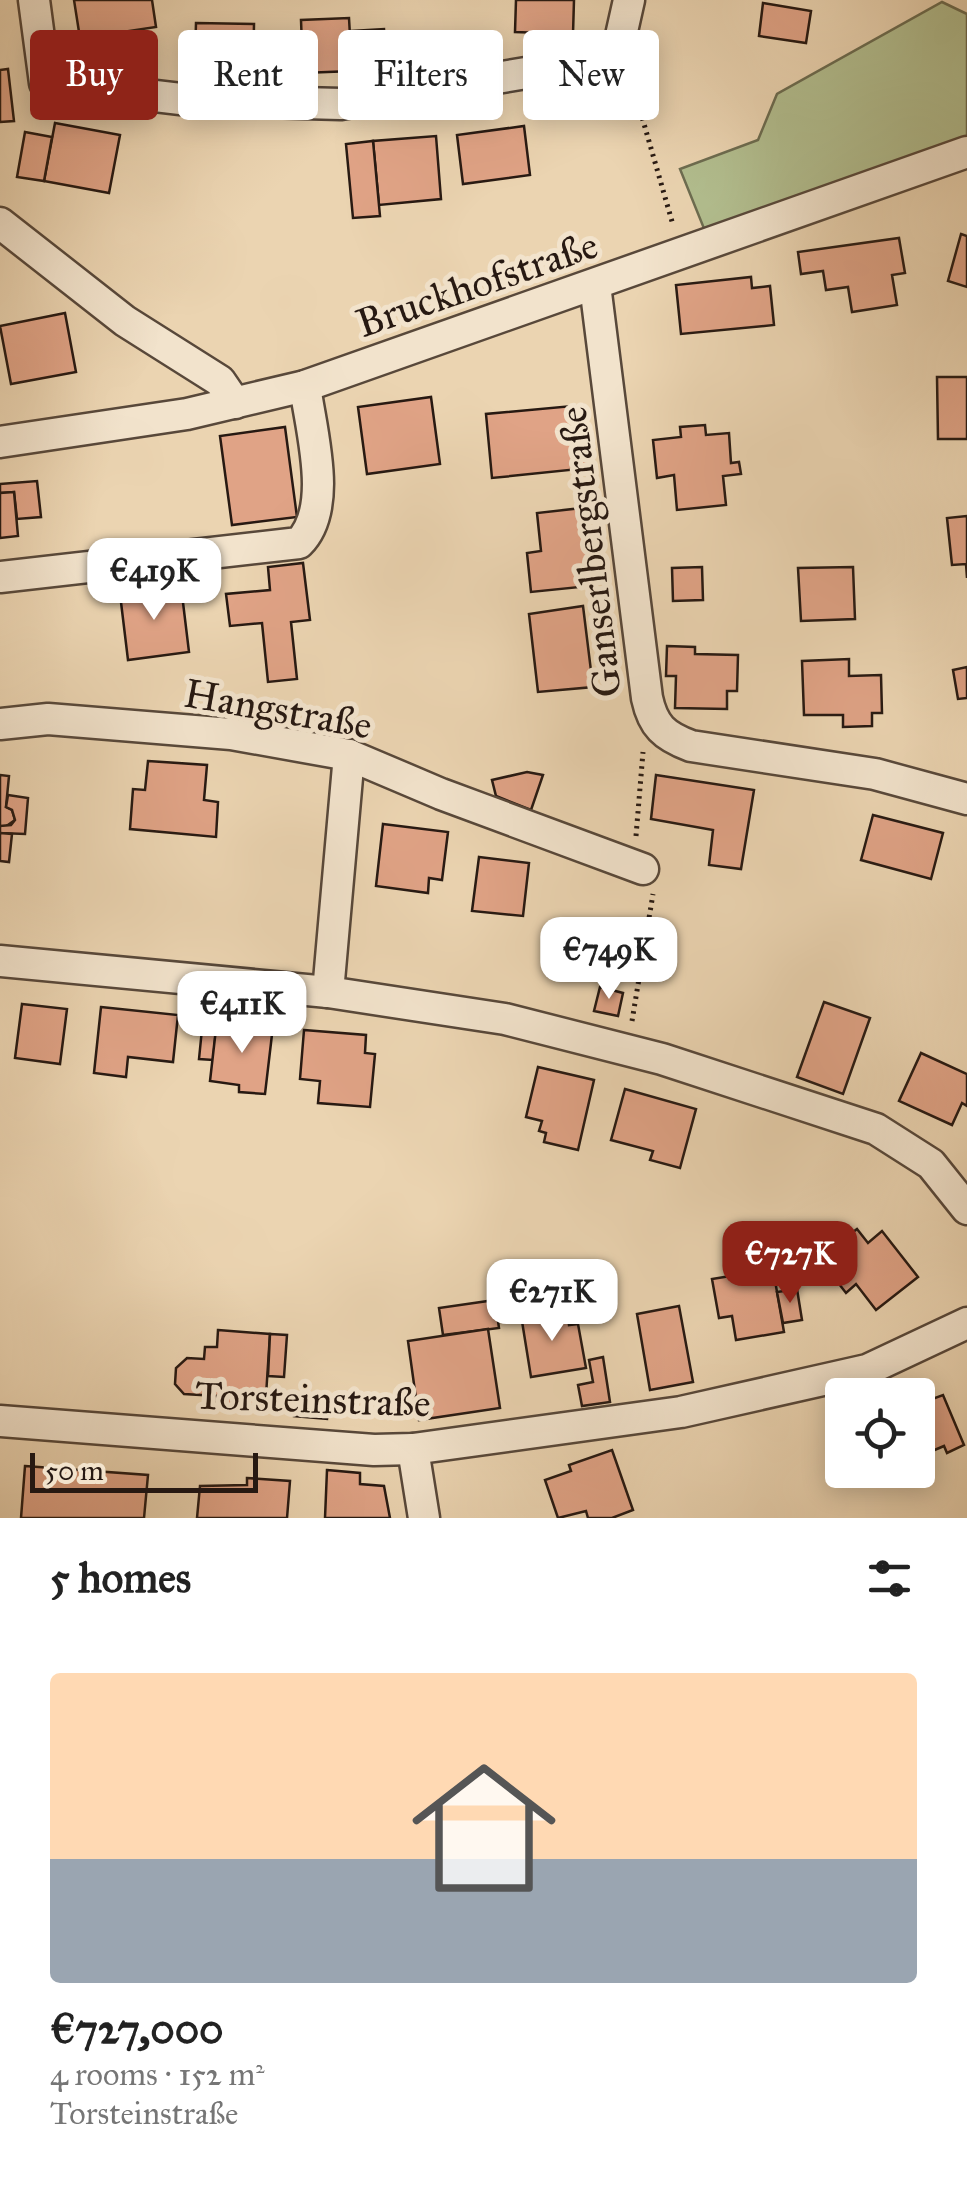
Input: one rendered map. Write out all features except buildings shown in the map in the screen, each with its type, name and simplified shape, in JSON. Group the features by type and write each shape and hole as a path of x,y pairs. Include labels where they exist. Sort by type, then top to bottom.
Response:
{"street":[{"path":"34,0 45,83 188,100 341,104 523,74"},
{"path":"622,30 629,0"},
{"name":"Bruckhofstraße","path":"0,442 134,423 305,386 967,152"},
{"path":"0,223 125,321 220,380 235,403"},
{"name":"Ganserlbergstraße","path":"596,285 647,698 656,728 692,746 874,774 967,799"},
{"path":"0,577 300,544 320,501 305,386"},
{"name":"Hangstraße","path":"0,724 48,719 231,734 349,756 643,869"},
{"path":"328,992 349,756"},
{"path":"0,961 328,992 522,1024 662,1059 876,1128 931,1164 967,1210"},
{"name":"Torsteinstraße","path":"0,1422 374,1450 413,1449 681,1412 830,1379 868,1370 967,1323"},
{"path":"413,1449 424,1518"}],"path":[{"path":"642,120 681,254"}],"green space":[{"path":"942,2 967,14 967,143 705,231 680,169 758,140 777,94"}]}
